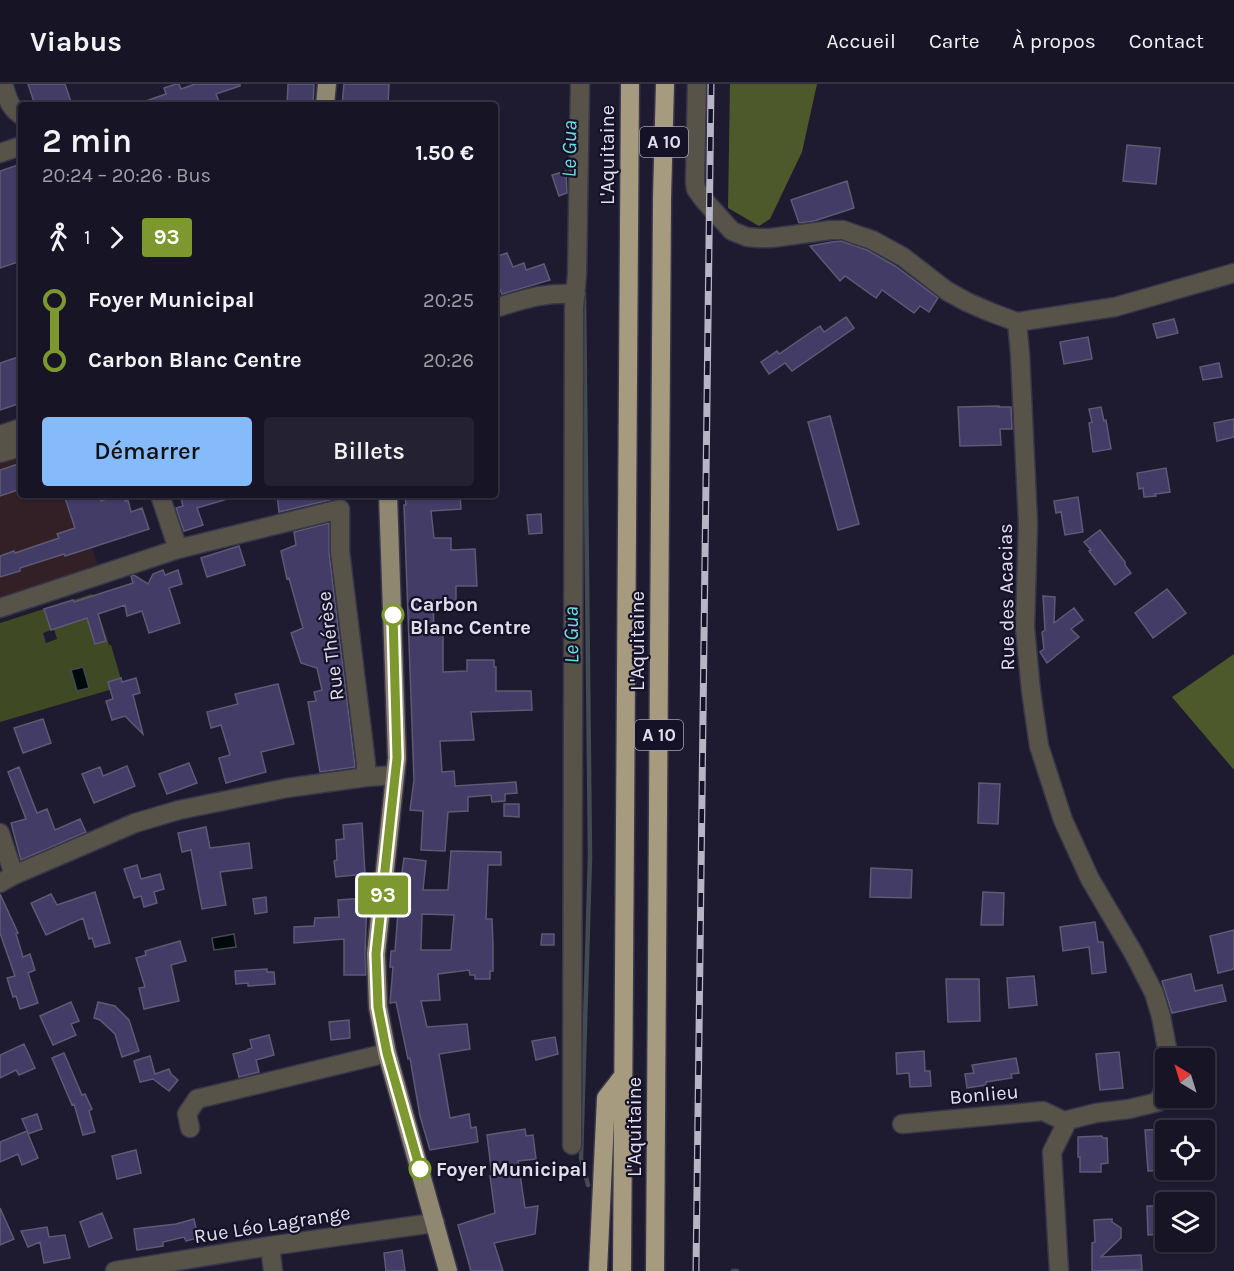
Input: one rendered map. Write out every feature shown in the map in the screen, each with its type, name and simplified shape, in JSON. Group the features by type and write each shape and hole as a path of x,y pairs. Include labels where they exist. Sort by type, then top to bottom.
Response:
{"highway":[{"name":"L'Aquitaine","path":"622,1271 630,84"},
{"name":"L'Aquitaine","path":"655,1271 662,199 665,84"},
{"path":"598,1271 606,1098 623,1076"}],"main road":[{"path":"325,102 327,84"},
{"path":"388,498 396,767 376,954 378,1007 387,1053 448,1271"}],"street":[{"path":"3,84 10,105 18,112"},
{"path":"572,1145 574,308 578,262 580,84"},
{"path":"697,84 696,189 732,231 747,237 771,238 843,230 872,240 903,257 947,291 967,302 1017,322 1115,307 1234,273"},
{"path":"0,153 18,147"},
{"path":"498,307 537,296 557,293 576,294"},
{"name":"Rue des Acacias","path":"1017,322 1028,523 1025,628 1030,691 1039,746 1063,820 1090,879 1154,993 1167,1048"},
{"path":"0,435 18,429"},
{"path":"0,453 18,448"},
{"path":"0,608 178,549 161,498"},
{"name":"Rue Thérèse","path":"178,549 340,509 340,551 366,777"},
{"path":"0,833 7,879 135,823 178,810 287,788 366,777 396,767"},
{"path":"190,1128 187,1114 197,1099 387,1053"},
{"path":"1059,1271 1052,1152 1066,1122 1096,1113 1155,1103"},
{"name":"Bonlieu","path":"902,1124 1043,1112 1066,1122"},
{"name":"Rue Léo Lagrange","path":"115,1271 435,1222"},
{"path":"270,1246 273,1271"}],"shaded area":[{"path":"18,446 18,498 76,498 98,566 0,599 0,452"},
{"path":"83,667 89,688 77,691 71,670"},
{"path":"234,934 236,947 214,950 212,938"}],"green space":[{"path":"730,84 817,84 802,152 770,219 759,226 728,208"},
{"path":"92,594 123,686 0,722 0,623 44,609 51,630 43,633 46,643 57,639 54,629 80,620 73,600"},
{"path":"1234,654 1234,770 1172,697"}],"building":[{"path":"28,84 65,84 71,102 34,102"},
{"path":"176,84 179,84 181,89 195,84 240,84 240,86 216,94 219,102 143,102 166,94 164,88"},
{"path":"288,84 314,84 313,102 287,102"},
{"path":"344,84 389,84 388,102 342,102"},
{"path":"1127,145 1160,148 1156,184 1123,181"},
{"path":"18,165 18,262 0,268 0,171"},
{"path":"566,171 567,193 559,196 552,175"},
{"path":"847,181 854,208 814,221 799,223 791,200"},
{"path":"841,241 867,250 895,266 938,298 929,312 920,306 914,313 882,290 876,298 845,276 840,281 810,246"},
{"path":"507,253 513,267 524,263 526,270 544,264 550,280 502,294 498,288 498,256"},
{"path":"846,317 854,328 792,371 785,363 769,374 761,362 777,351 779,354 820,326 824,332"},
{"path":"1174,319 1178,333 1157,338 1153,324"},
{"path":"1088,337 1092,359 1064,364 1060,342"},
{"path":"18,357 18,404 0,410 0,363"},
{"path":"1219,363 1222,377 1203,380 1200,367"},
{"path":"958,407 1011,407 1012,429 1000,429 1001,445 960,446"},
{"path":"1101,407 1104,421 1106,420 1111,449 1093,452 1089,409"},
{"path":"830,416 859,524 838,530 808,422"},
{"path":"1234,419 1234,437 1217,441 1214,423"},
{"path":"18,464 18,490 0,496 0,470"},
{"path":"1166,468 1170,492 1144,497 1143,488 1139,489 1137,473"},
{"path":"1078,497 1083,532 1065,535 1061,512 1056,513 1054,501"},
{"path":"65,498 102,498 101,501 110,498 124,498 125,501 128,500 131,512 142,508 149,529 20,568 20,571 0,577 0,556 59,538 57,534 75,528"},
{"path":"181,498 231,498 197,508 203,525 184,531 176,508 183,506"},
{"path":"277,498 338,498 279,512"},
{"path":"405,498 460,498 461,509 431,511 434,538 451,538 451,550 475,549 477,586 456,586 456,602 433,601 434,633 443,633 443,672 467,671 467,660 494,660 496,691 531,691 532,710 471,712 474,740 440,741 442,772 454,771 455,786 516,782 517,793 505,794 505,801 492,802 491,795 468,797 468,811 448,812 445,851 421,850 423,811 410,810 414,780 404,505 406,505"},
{"path":"541,514 542,533 529,534 527,515"},
{"path":"329,523 329,552 355,767 320,772 308,702 316,701 314,692 322,690 317,668 301,663 291,633 303,628 289,578 287,579 281,551 296,545 294,532"},
{"path":"1100,530 1131,573 1115,585 1084,542"},
{"path":"239,546 245,565 207,577 201,558"},
{"path":"163,570 165,575 178,570 182,584 169,588 180,623 149,633 142,611 127,616 125,605 98,614 106,641 95,644 87,618 51,630 44,609 133,583 131,576 134,575 148,584 153,574"},
{"path":"1167,589 1186,613 1153,638 1135,613"},
{"path":"1043,596 1055,597 1054,623 1074,608 1083,620 1071,629 1079,637 1047,663 1040,652 1044,649"},
{"path":"121,678 122,682 136,678 140,693 133,695 143,734 125,716 112,720 106,701 113,699 108,682"},
{"path":"278,684 294,744 261,752 266,772 226,783 219,758 230,755 221,725 211,728 207,712 238,704 235,694"},
{"path":"43,719 51,743 23,753 14,728"},
{"path":"189,763 197,783 167,794 159,774"},
{"path":"127,766 135,786 94,803 82,774 100,767 103,776"},
{"path":"19,767 37,813 47,809 55,830 80,819 86,832 21,860 11,823 26,819 8,772"},
{"path":"979,783 1000,784 998,824 978,823"},
{"path":"504,804 519,804 519,817 504,816"},
{"path":"362,823 365,874 336,877 334,861 337,860 336,840 344,839 343,825"},
{"path":"206,827 210,848 249,843 252,868 220,872 226,905 202,909 191,850 182,852 178,833"},
{"path":"451,851 501,852 501,865 488,865 486,919 492,919 493,945 493,971 490,971 490,979 475,979 475,975 470,975 469,970 438,974 440,1000 421,1001 427,1027 467,1024 470,1049 439,1054 450,1118 469,1114 471,1128 476,1127 478,1142 430,1150 420,1116 410,1058 408,1059 396,1002 390,1003 393,967 390,967 391,951 395,951 404,858 426,861 423,890 448,890","holes":["422,914 454,915 451,950 421,950"]},
{"path":"137,865 141,879 160,874 164,889 154,892 157,903 144,907 141,896 134,898 124,869"},
{"path":"871,868 912,870 911,898 870,897"},
{"path":"95,892 110,943 95,947 92,938 89,939 83,918 46,935 31,903 51,894 57,905"},
{"path":"983,892 1004,893 1003,925 981,925"},
{"path":"0,894 18,933 16,934 23,957 30,954 35,970 28,973 38,1003 20,1009 16,996 13,997 7,978 15,976 0,933"},
{"path":"266,897 267,912 255,914 253,899"},
{"path":"367,898 366,975 344,975 344,939 294,943 294,927 314,926 315,918 339,917 338,900"},
{"path":"1095,922 1098,942 1103,942 1106,972 1092,974 1089,947 1063,951 1060,927"},
{"path":"1234,930 1234,969 1218,973 1210,936"},
{"path":"542,934 554,934 554,945 541,945"},
{"path":"180,941 186,961 171,965 179,1001 144,1009 139,988 145,987 136,958 146,955 145,951"},
{"path":"267,969 267,972 274,972 275,984 248,986 248,983 236,984 235,971"},
{"path":"1191,974 1195,991 1222,985 1226,1001 1172,1013 1162,981"},
{"path":"1034,976 1037,1005 1009,1008 1007,978"},
{"path":"946,979 979,979 980,1021 948,1022"},
{"path":"71,1002 79,1021 71,1024 76,1035 53,1045 40,1016"},
{"path":"98,1002 115,1006 129,1020 139,1051 122,1057 115,1034 100,1020 94,1018"},
{"path":"349,1020 350,1038 331,1040 329,1022"},
{"path":"269,1035 274,1055 256,1060 259,1072 239,1077 233,1054 252,1048 250,1040"},
{"path":"555,1037 558,1054 536,1060 532,1041"},
{"path":"24,1044 35,1068 19,1075 16,1070 0,1078 0,1055"},
{"path":"924,1051 925,1071 930,1071 931,1086 910,1087 909,1073 897,1074 896,1053"},
{"path":"1119,1052 1123,1088 1100,1090 1096,1054"},
{"path":"64,1053 82,1095 85,1094 92,1109 89,1111 95,1132 83,1135 74,1104 72,1105 52,1058"},
{"path":"150,1056 155,1074 169,1069 178,1080 169,1091 153,1079 140,1082 134,1061"},
{"path":"1016,1058 1019,1073 1011,1074 1012,1078 967,1088 965,1074 974,1073 972,1065"},
{"path":"37,1114 42,1129 28,1134 38,1158 22,1165 18,1154 0,1162 0,1142 27,1131 28,1133 22,1119"},
{"path":"525,1129 526,1136 533,1135 536,1159 518,1161 525,1208 538,1206 535,1234 494,1243 503,1271 471,1271 458,1225 495,1213 487,1135"},
{"path":"1145,1130 1155,1130 1155,1171 1148,1171"},
{"path":"1102,1136 1107,1138 1108,1163 1101,1164 1101,1172 1080,1172 1078,1137"},
{"path":"136,1150 141,1173 117,1179 112,1156"},
{"path":"1147,1206 1155,1206 1155,1235 1148,1235"},
{"path":"0,1208 14,1239 0,1245"},
{"path":"102,1213 112,1238 89,1247 80,1222"},
{"path":"194,1219 198,1238 186,1241 184,1237 163,1242 163,1246 137,1250 134,1229 176,1224"},
{"path":"1112,1219 1112,1222 1121,1228 1121,1238 1101,1257 1141,1255 1142,1270 1092,1271 1092,1243 1095,1242 1094,1220"},
{"path":"47,1227 49,1237 65,1235 70,1258 44,1263 40,1242 28,1247 21,1231"},
{"path":"402,1250 405,1271 386,1271 384,1253"}],"waterway":[{"name":"Le Gua","path":"584,295 590,857 581,1158 588,1185"}],"railway":[{"path":"696,1271 711,84"}],"bus line":[{"name":"93","path":"393,615 397,758 376,954 378,1007 387,1053 420,1169"}],"place":[{"name":"Carbon Blanc Centre","path":"393,615"},
{"name":"Foyer Municipal","path":"420,1169"}]}
